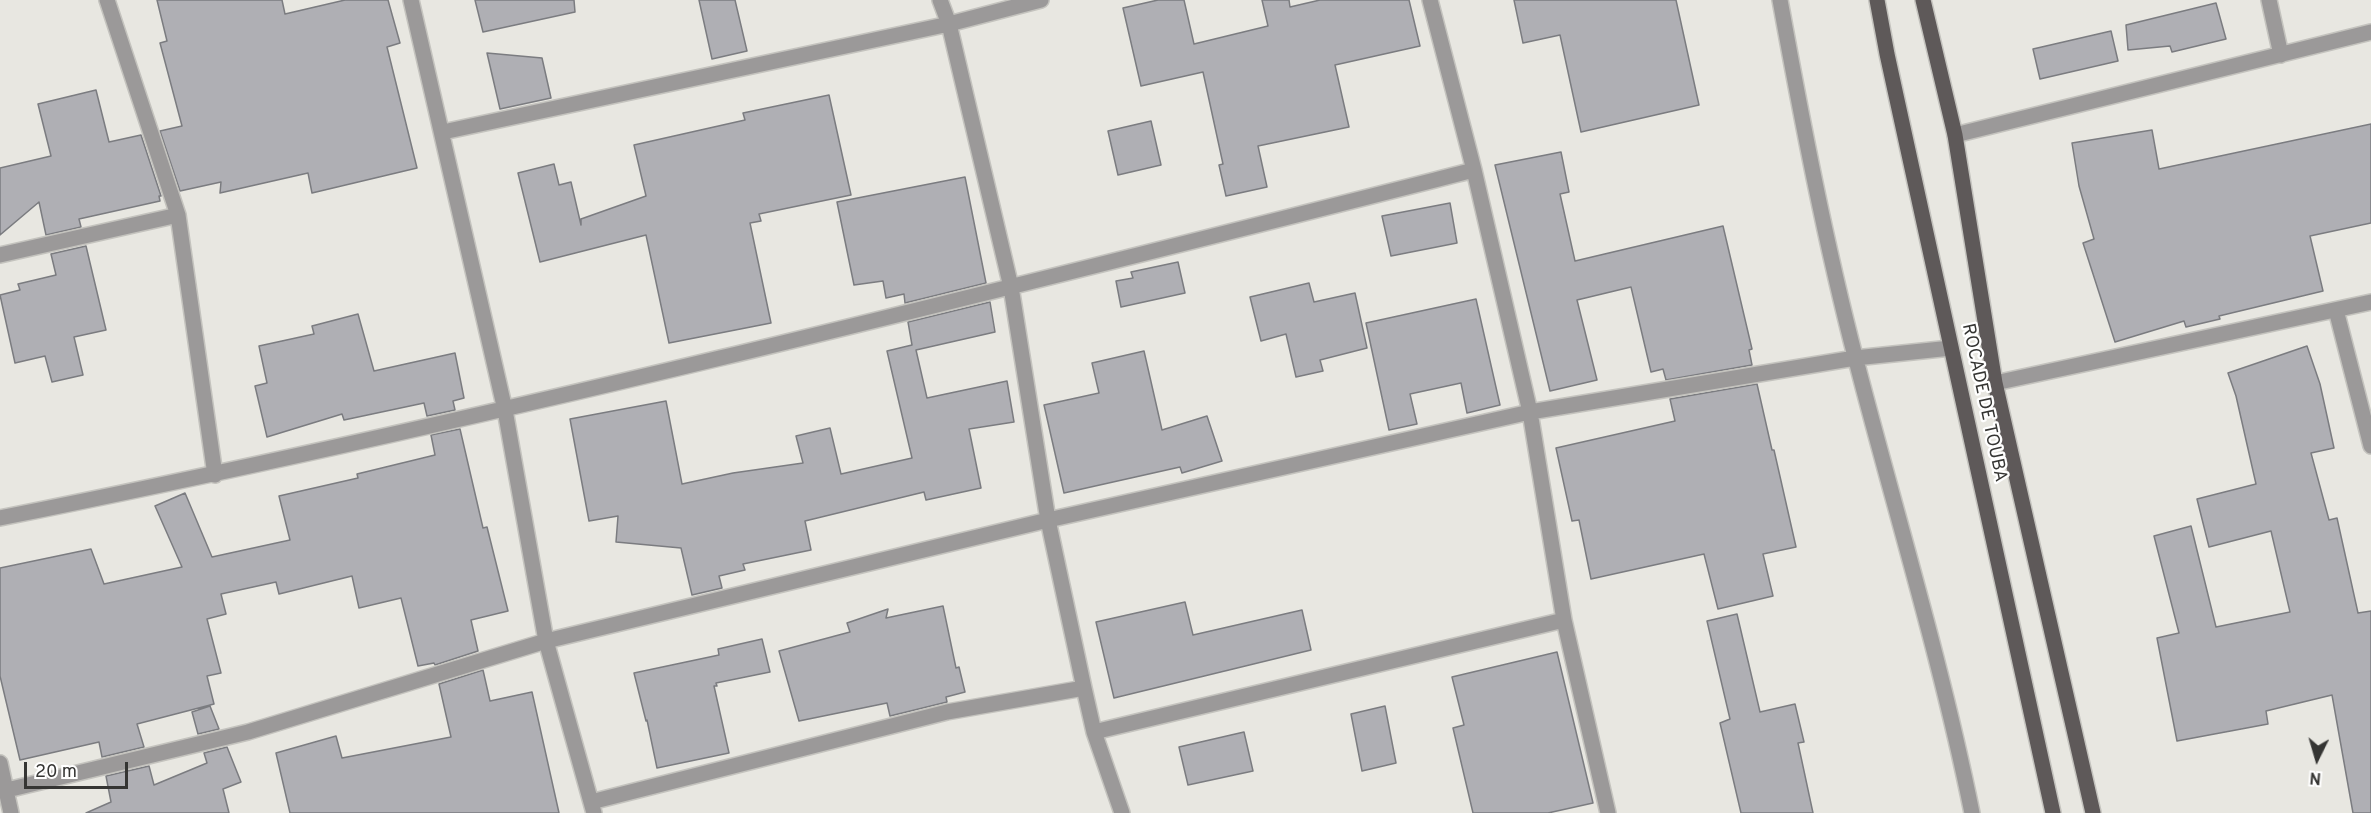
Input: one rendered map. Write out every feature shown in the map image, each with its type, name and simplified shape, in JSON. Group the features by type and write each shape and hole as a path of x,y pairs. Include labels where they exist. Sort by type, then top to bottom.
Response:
{"main road":[{"name":"ROCADE DE TOUBA","path":"1877,0 1889,65 2053,813"},
{"name":"ROCADE DE TOUBA","path":"1923,0 1955,135 1995,383 2093,813"}],"street":[{"path":"107,0 178,215 215,475"},
{"path":"411,0 505,410 546,641 592,808 947,712 1084,688"},
{"path":"940,0 949,24 1011,287 1048,520 1084,688 1094,732 1122,813"},
{"path":"443,132 949,24 1041,0"},
{"path":"1430,0 1474,171 1530,412 1564,620 1608,813"},
{"path":"1780,0 1812,171 1856,358 1957,739 1972,813"},
{"path":"2269,0 2281,55"},
{"path":"1955,135 2371,32"},
{"path":"0,518 215,475 505,410 1474,171"},
{"path":"0,255 178,215"},
{"path":"1995,383 2371,302"},
{"path":"2336,310 2371,446"},
{"path":"7,790 248,732 546,641 1048,520 1530,412 1856,358 1951,348"},
{"path":"1094,732 1564,620"},
{"path":"0,763 12,813"}],"building":[{"path":"157,0 282,0 285,14 345,0 388,0 400,43 387,47 417,168 312,193 308,173 220,193 221,182 180,191 160,131 182,126 160,43 167,41"},
{"path":"475,0 574,0 575,12 483,32"},
{"path":"699,0 735,0 747,51 712,59"},
{"path":"1158,0 1184,0 1194,44 1268,26 1262,0 1289,0 1290,7 1320,0 1409,0 1420,46 1335,65 1349,127 1258,146 1267,187 1226,196 1219,165 1223,164 1203,72 1141,86 1123,8"},
{"path":"1514,0 1676,0 1699,105 1581,132 1560,35 1523,43"},
{"path":"2216,3 2226,39 2172,52 2170,46 2128,50 2126,25"},
{"path":"2111,31 2118,61 2040,79 2033,49"},
{"path":"487,53 542,58 551,98 500,109"},
{"path":"96,90 109,142 141,135 161,196 159,196 160,201 79,219 81,227 46,235 39,202 0,235 0,168 51,156 38,104"},
{"path":"829,95 851,195 759,214 761,221 750,223 771,323 669,343 646,235 540,262 518,173 554,164 559,185 571,182 581,225 581,219 646,196 634,145 745,120 743,113"},
{"path":"1151,121 1161,165 1118,175 1108,131"},
{"path":"2371,124 2371,223 2310,236 2323,291 2219,316 2220,319 2186,327 2184,321 2115,342 2083,243 2094,239 2079,186 2072,143 2152,130 2159,169"},
{"path":"1561,152 1569,192 1560,194 1575,261 1723,226 1752,349 1749,350 1752,365 1666,380 1663,369 1651,372 1631,287 1577,300 1597,380 1550,391 1495,165"},
{"path":"965,177 986,283 905,303 904,294 886,298 883,281 854,285 837,202"},
{"path":"1450,203 1457,243 1391,256 1382,216"},
{"path":"86,246 106,330 74,337 83,375 52,382 45,356 15,363 0,295 20,290 18,284 56,275 51,254"},
{"path":"1178,262 1185,293 1121,307 1116,281 1133,278 1131,272"},
{"path":"1309,283 1314,302 1355,293 1367,348 1320,360 1323,371 1296,377 1286,334 1261,341 1250,297"},
{"path":"1476,299 1500,405 1467,413 1461,383 1410,394 1417,424 1389,430 1366,323"},
{"path":"990,302 995,332 916,350 927,398 1007,381 1014,422 969,429 981,488 926,500 924,492 805,521 811,550 743,564 745,570 719,576 722,588 692,595 681,548 616,542 618,516 589,521 570,419 666,401 682,484 733,473 803,463 796,436 830,428 841,474 912,458 887,351 912,345 908,322"},
{"path":"358,314 374,371 455,353 464,398 453,401 455,410 427,416 424,403 344,420 342,414 267,437 255,386 267,383 259,346 314,334 312,326"},
{"path":"2307,346 2320,384 2334,448 2311,453 2329,520 2337,518 2358,613 2371,611 2371,813 2353,813 2332,695 2266,711 2268,724 2177,741 2157,638 2179,633 2154,536 2191,526 2216,627 2290,612 2271,531 2209,547 2197,499 2256,484 2236,396 2228,373"},
{"path":"1144,351 1162,430 1207,416 1222,461 1182,473 1180,467 1064,493 1044,405 1099,393 1092,363"},
{"path":"1757,384 1796,547 1763,554 1773,596 1718,609 1704,554 1591,579 1579,520 1572,521 1556,448 1675,421 1670,399"},
{"path":"460,429 483,528 487,527 508,611 471,620 478,651 435,665 434,663 418,666 401,598 359,608 352,576 279,594 276,582 221,594 226,614 207,619 221,673 207,676 214,704 137,724 144,747 102,757 99,742 20,760 0,676 0,568 91,549 104,584 182,567 155,506 185,493 212,557 290,540 279,496 358,478 357,474 435,455 431,435"},
{"path":"1185,602 1193,635 1302,610 1311,650 1114,698 1096,622"},
{"path":"943,606 956,668 959,667 965,692 946,697 947,702 890,716 887,703 799,721 779,651 850,632 847,623 888,609 886,618"},
{"path":"1737,614 1760,712 1795,704 1804,742 1798,743 1813,813 1741,813 1720,723 1730,719 1707,621"},
{"path":"762,639 770,672 716,683 717,686 714,686 729,753 657,768 634,673 719,655 718,649"},
{"path":"1557,652 1593,803 1548,813 1473,813 1453,728 1464,725 1452,677"},
{"path":"483,670 490,701 532,692 559,813 290,813 276,753 336,736 342,758 451,737 439,684"},
{"path":"210,706 219,729 198,734 192,712"},
{"path":"1385,706 1396,763 1362,771 1351,714"},
{"path":"1244,732 1253,771 1188,785 1179,747"},
{"path":"227,747 241,782 223,789 229,813 86,813 111,802 106,776 149,766 154,785 207,763 204,753"}]}
